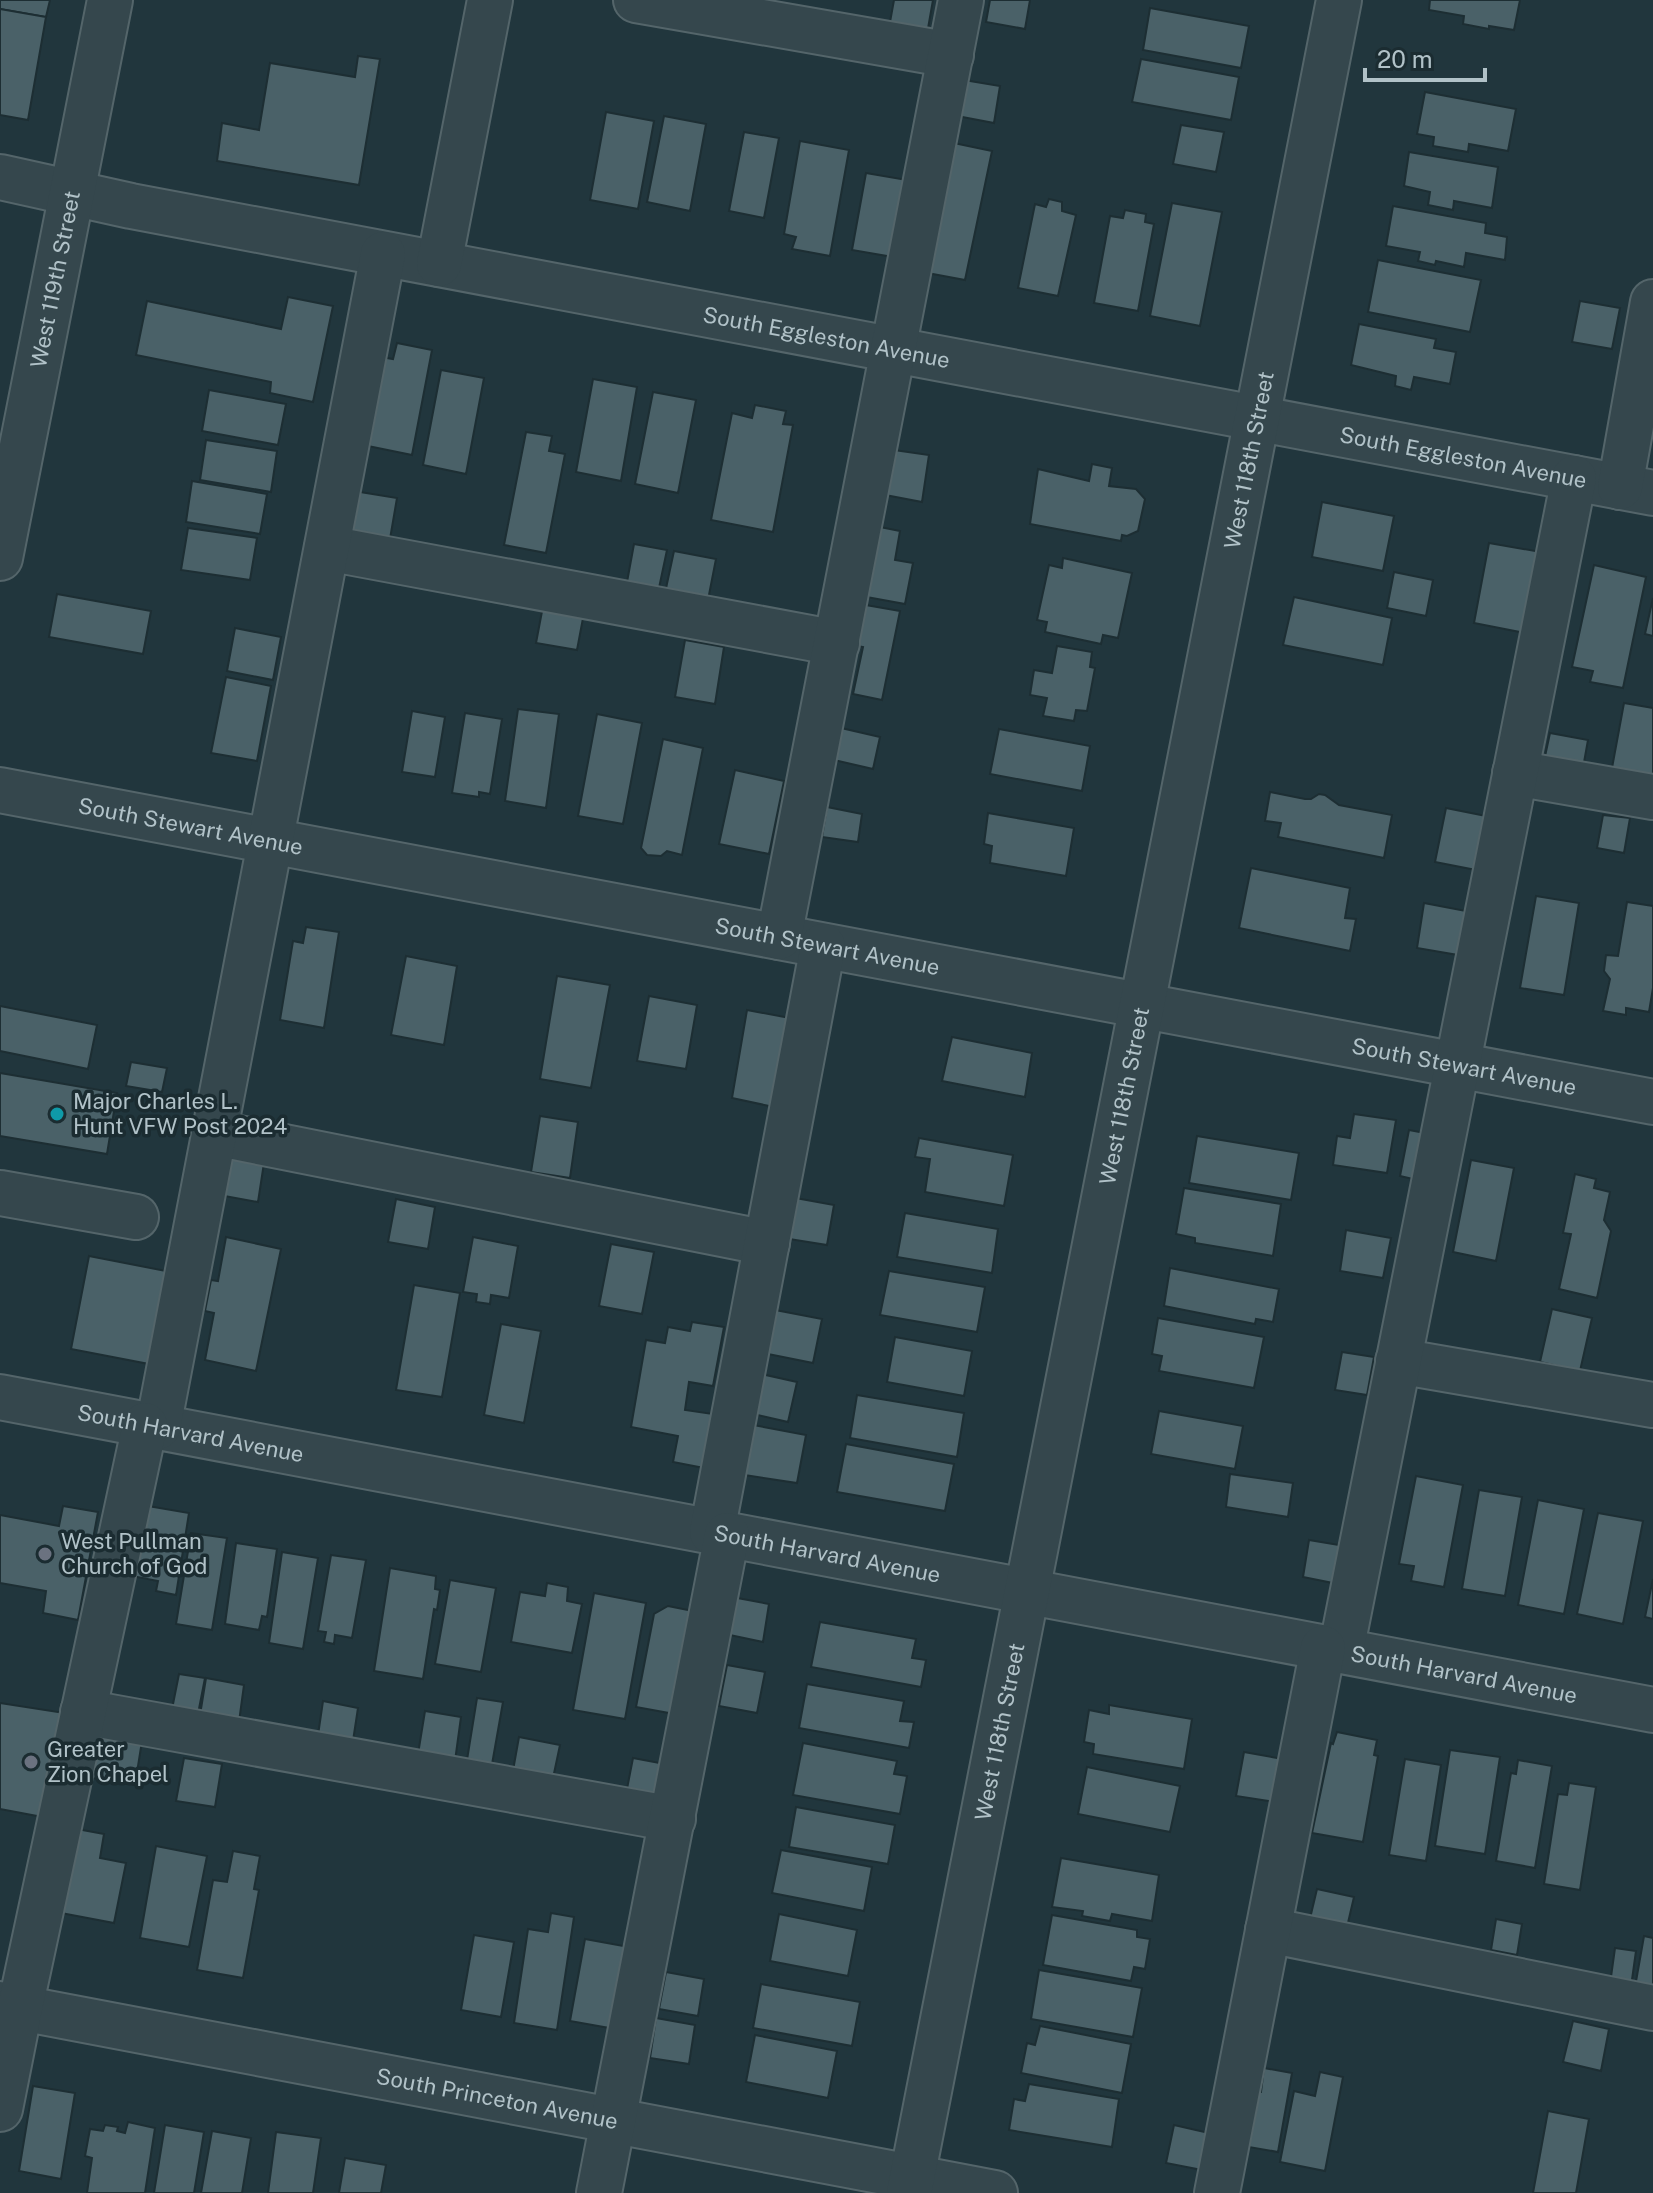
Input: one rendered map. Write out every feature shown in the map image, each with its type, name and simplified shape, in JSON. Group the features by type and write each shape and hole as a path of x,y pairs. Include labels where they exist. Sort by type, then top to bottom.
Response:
{"street":[{"name":"West 119th Street","path":"0,558 110,0"},
{"path":"439,264 490,0"},
{"path":"636,0 951,55"},
{"path":"779,937 961,0"},
{"name":"West 118th Street","path":"911,2185 1339,0"},
{"name":"South Eggleston Avenue","path":"0,177 131,206 1637,490"},
{"path":"0,2109 10,2006 151,1426 214,1133 383,254"},
{"path":"1637,490 1653,302"},
{"path":"1217,2193 1268,1930 1398,1361 1574,478"},
{"path":"327,548 837,643"},
{"path":"1515,773 1653,797"},
{"name":"South Stewart Avenue","path":"0,790 1653,1102"},
{"path":"599,2193 673,1819 767,1243 823,946"},
{"path":"214,1133 767,1243"},
{"path":"0,1193 136,1217"},
{"path":"1398,1361 1653,1405"},
{"name":"South Harvard Avenue","path":"0,1397 1653,1710"},
{"path":"83,1712 673,1819"},
{"path":"1268,1930 1653,2008"},
{"name":"South Princeton Avenue","path":"10,2006 614,2121 911,2185 995,2193"}],"building":[{"path":"0,0 50,0 46,17 0,9"},
{"path":"894,0 933,0 926,40 888,33"},
{"path":"990,0 1030,0 1025,29 986,22"},
{"path":"1430,0 1520,0 1514,30 1463,24 1464,16 1429,10"},
{"path":"1150,8 1249,26 1241,68 1143,50"},
{"path":"0,9 46,17 28,120 0,115"},
{"path":"358,56 380,59 359,185 217,161 222,123 259,130 270,63 355,77"},
{"path":"1141,59 1239,77 1231,120 1132,102"},
{"path":"964,80 1000,86 994,123 957,116"},
{"path":"1425,92 1516,109 1508,151 1469,144 1468,152 1433,146 1434,137 1417,134"},
{"path":"606,112 654,121 638,209 590,200"},
{"path":"664,116 706,124 690,211 647,202"},
{"path":"1181,125 1224,132 1216,172 1173,164"},
{"path":"744,132 779,138 764,218 729,211"},
{"path":"800,141 849,150 830,256 792,249 796,237 784,234"},
{"path":"949,142 992,151 965,280 922,272"},
{"path":"1409,152 1498,167 1492,208 1454,201 1453,210 1428,205 1430,192 1404,186"},
{"path":"866,173 907,180 893,257 852,250"},
{"path":"1049,199 1062,202 1062,211 1076,215 1058,296 1018,288 1035,204 1046,207"},
{"path":"1172,203 1222,212 1200,326 1150,316"},
{"path":"1393,206 1486,223 1485,233 1507,237 1505,260 1466,253 1464,267 1436,261 1435,265 1418,261 1420,252 1386,246"},
{"path":"1125,210 1146,214 1145,222 1154,224 1138,311 1094,303 1110,216 1123,218"},
{"path":"1378,260 1481,280 1470,332 1368,312"},
{"path":"288,297 333,306 313,402 270,393 271,382 136,355 147,301 281,329"},
{"path":"1580,301 1620,308 1612,349 1572,342"},
{"path":"1359,324 1436,339 1434,348 1456,352 1450,384 1414,377 1411,390 1395,386 1396,376 1351,365"},
{"path":"397,343 432,350 412,455 363,445 381,357 393,359"},
{"path":"441,370 484,378 466,474 423,465"},
{"path":"593,379 637,387 621,481 576,472"},
{"path":"209,390 286,404 278,445 202,431"},
{"path":"653,392 696,400 678,493 635,484"},
{"path":"755,405 786,411 783,424 793,425 773,532 711,520 732,413 752,418"},
{"path":"526,432 552,436 549,451 565,454 546,553 504,545"},
{"path":"206,440 277,451 271,492 200,480"},
{"path":"887,449 929,455 922,502 880,494"},
{"path":"1092,464 1112,468 1109,486 1136,489 1145,499 1138,531 1122,535 1121,541 1030,524 1038,469 1089,481"},
{"path":"192,481 267,494 260,534 186,522"},
{"path":"354,491 397,498 390,539 347,532"},
{"path":"1322,502 1394,516 1383,571 1312,557"},
{"path":"875,526 900,531 895,560 913,563 905,604 861,596"},
{"path":"188,528 257,538 250,580 181,570"},
{"path":"1489,543 1541,552 1525,633 1474,623"},
{"path":"634,544 667,550 659,588 627,582"},
{"path":"674,551 716,559 708,600 665,593"},
{"path":"1063,558 1132,573 1118,638 1103,635 1101,644 1045,632 1047,622 1037,620 1049,565 1062,568"},
{"path":"1594,565 1646,577 1623,688 1590,682 1593,671 1572,667"},
{"path":"1394,572 1433,580 1426,616 1387,608"},
{"path":"57,594 151,611 143,654 49,637"},
{"path":"1294,597 1392,618 1383,665 1283,645"},
{"path":"1653,598 1653,636 1645,634"},
{"path":"860,604 900,611 882,700 853,694 863,647 852,645"},
{"path":"543,606 584,613 577,650 536,643"},
{"path":"235,628 281,637 273,680 227,671"},
{"path":"685,640 724,647 715,704 675,697"},
{"path":"1057,646 1092,652 1090,667 1095,668 1087,711 1076,710 1074,721 1043,716 1047,698 1030,695 1034,670 1052,673"},
{"path":"226,677 271,686 257,761 211,753"},
{"path":"1624,703 1653,708 1653,776 1612,768"},
{"path":"518,709 559,714 546,808 505,801"},
{"path":"412,711 445,717 435,777 402,772"},
{"path":"465,713 502,719 490,794 479,792 479,797 452,793"},
{"path":"597,714 642,723 623,824 578,816"},
{"path":"841,728 880,737 873,769 834,760"},
{"path":"999,729 1090,746 1082,791 990,774"},
{"path":"1550,733 1588,740 1583,768 1544,761"},
{"path":"663,739 703,748 682,855 667,851 661,856 647,855 641,848"},
{"path":"735,770 784,781 769,854 719,844"},
{"path":"1270,792 1305,799 1325,795 1339,805 1392,815 1384,858 1278,837 1281,823 1265,821"},
{"path":"827,807 862,814 858,842 822,837"},
{"path":"1446,808 1486,816 1476,870 1435,862"},
{"path":"988,813 1074,828 1066,876 990,863 992,846 984,844"},
{"path":"1603,815 1630,818 1624,853 1597,848"},
{"path":"1251,868 1350,888 1345,918 1356,919 1350,951 1239,928"},
{"path":"1536,896 1579,903 1564,995 1520,988"},
{"path":"1627,902 1653,906 1653,988 1649,1012 1626,1008 1626,1015 1603,1011 1610,979 1604,971 1606,955 1618,956"},
{"path":"1424,903 1466,911 1458,955 1417,948"},
{"path":"306,927 339,932 324,1028 280,1020 293,941 303,943"},
{"path":"406,956 457,966 444,1045 391,1035"},
{"path":"557,976 610,985 591,1088 540,1079"},
{"path":"649,996 697,1005 686,1069 637,1061"},
{"path":"0,1006 97,1025 88,1069 0,1051"},
{"path":"747,1010 790,1018 774,1107 732,1098"},
{"path":"952,1037 1032,1053 1025,1097 942,1081"},
{"path":"131,1062 167,1068 162,1092 126,1086"},
{"name":"Major Charles L. Hunt VFW Post 2024","path":"0,1073 117,1093 107,1154 0,1136"},
{"path":"1354,1114 1396,1120 1387,1173 1333,1165 1337,1136 1350,1138"},
{"path":"540,1116 578,1122 570,1178 531,1172"},
{"path":"1409,1130 1425,1133 1417,1180 1400,1176"},
{"path":"1197,1136 1299,1153 1291,1200 1189,1183"},
{"path":"919,1138 1013,1155 1004,1206 925,1192 930,1159 915,1157"},
{"path":"225,1157 264,1163 258,1202 219,1195"},
{"path":"1471,1160 1514,1168 1496,1261 1453,1252"},
{"path":"1575,1174 1596,1179 1594,1188 1610,1192 1604,1220 1611,1231 1597,1298 1559,1289 1571,1234 1563,1233"},
{"path":"1184,1188 1281,1204 1273,1256 1195,1243 1195,1238 1176,1234"},
{"path":"790,1197 834,1205 827,1245 783,1238"},
{"path":"396,1199 435,1207 428,1249 388,1242"},
{"path":"905,1213 998,1229 992,1273 897,1257"},
{"path":"1346,1230 1391,1238 1383,1278 1340,1271"},
{"path":"226,1237 281,1249 256,1371 205,1360 214,1313 205,1311 211,1280 218,1281"},
{"path":"473,1237 518,1246 509,1298 491,1295 490,1304 476,1302 477,1294 463,1292"},
{"path":"611,1244 654,1252 642,1314 599,1306"},
{"path":"89,1256 166,1271 149,1364 71,1349"},
{"path":"1170,1268 1279,1289 1273,1322 1256,1319 1255,1324 1164,1306"},
{"path":"889,1271 985,1287 977,1332 880,1315"},
{"path":"414,1285 460,1293 442,1397 396,1390"},
{"path":"770,1309 822,1319 813,1363 763,1353"},
{"path":"1552,1309 1592,1318 1580,1371 1540,1362"},
{"path":"1158,1318 1264,1337 1254,1388 1159,1371 1162,1356 1152,1354"},
{"path":"692,1322 724,1327 713,1386 689,1382 685,1410 713,1414 704,1468 673,1462 678,1436 631,1427 646,1340 665,1343 668,1327 690,1331"},
{"path":"501,1324 541,1331 524,1423 484,1415"},
{"path":"895,1337 972,1351 964,1396 887,1382"},
{"path":"1342,1352 1374,1357 1367,1395 1335,1390"},
{"path":"757,1373 797,1382 788,1422 749,1413"},
{"path":"857,1395 964,1413 957,1457 850,1438"},
{"path":"1159,1411 1243,1426 1235,1469 1151,1454"},
{"path":"748,1424 806,1435 797,1483 738,1474"},
{"path":"846,1444 954,1464 945,1511 837,1492"},
{"path":"1230,1474 1293,1483 1288,1517 1226,1507"},
{"path":"1416,1476 1463,1485 1444,1587 1411,1581 1414,1566 1399,1564"},
{"path":"1479,1490 1522,1497 1505,1596 1462,1589"},
{"path":"1538,1500 1584,1509 1564,1614 1518,1605"},
{"name":"West Pullman Church of God","path":"63,1506 98,1512 78,1620 43,1613 46,1591 0,1583 0,1515 59,1526"},
{"path":"148,1506 189,1513 176,1595 156,1591 158,1581 132,1576"},
{"path":"1598,1513 1643,1521 1623,1624 1577,1614"},
{"path":"191,1533 227,1538 212,1630 176,1624"},
{"path":"1309,1540 1345,1546 1338,1584 1303,1577"},
{"path":"236,1543 277,1549 267,1617 262,1616 259,1630 225,1624"},
{"path":"282,1552 318,1558 303,1649 269,1643"},
{"path":"331,1555 366,1560 352,1638 335,1635 334,1644 324,1642 326,1632 318,1631"},
{"path":"390,1568 436,1576 435,1589 440,1590 423,1679 374,1671"},
{"path":"1653,1579 1653,1619 1645,1617"},
{"path":"450,1580 496,1588 481,1672 435,1664"},
{"path":"547,1583 568,1587 567,1601 582,1604 572,1653 511,1642 520,1592 545,1596"},
{"path":"594,1593 646,1603 625,1719 573,1710"},
{"path":"732,1597 769,1604 763,1642 725,1634"},
{"path":"668,1606 693,1611 680,1715 636,1707 654,1614"},
{"path":"820,1622 916,1639 912,1658 926,1660 921,1687 811,1667"},
{"path":"727,1665 765,1672 757,1713 719,1706"},
{"path":"179,1674 205,1678 198,1714 172,1709"},
{"path":"206,1678 244,1685 239,1722 200,1715"},
{"path":"807,1684 904,1701 900,1721 914,1722 909,1748 799,1728"},
{"path":"477,1698 503,1702 491,1770 466,1766"},
{"path":"323,1701 358,1708 353,1741 318,1735"},
{"name":"Greater Zion Chapel","path":"0,1703 71,1714 53,1819 0,1809"},
{"path":"1109,1705 1192,1719 1184,1769 1093,1754 1094,1744 1084,1742 1089,1710 1109,1714"},
{"path":"425,1711 461,1717 455,1761 418,1754"},
{"path":"1337,1732 1377,1740 1374,1755 1378,1756 1363,1842 1312,1833 1331,1743"},
{"path":"98,1735 142,1741 135,1785 92,1778"},
{"path":"519,1737 560,1745 552,1783 512,1776"},
{"path":"803,1743 897,1761 894,1774 907,1776 900,1814 793,1795"},
{"path":"1450,1750 1500,1757 1485,1854 1435,1846"},
{"path":"1244,1752 1283,1759 1276,1802 1236,1796"},
{"path":"184,1758 222,1764 215,1807 176,1801"},
{"path":"633,1758 665,1764 658,1800 626,1794"},
{"path":"1405,1759 1441,1765 1426,1861 1389,1855"},
{"path":"1518,1760 1552,1766 1535,1868 1496,1861 1511,1773 1516,1774"},
{"path":"1087,1767 1180,1786 1170,1832 1078,1814"},
{"path":"1569,1783 1596,1787 1580,1890 1544,1884 1558,1794 1567,1795"},
{"path":"796,1807 895,1825 888,1864 789,1847"},
{"path":"77,1829 104,1834 100,1858 126,1863 114,1923 61,1913"},
{"path":"156,1846 207,1856 189,1947 140,1938"},
{"path":"781,1850 872,1867 864,1911 772,1893"},
{"path":"233,1851 260,1856 254,1889 259,1890 243,1978 197,1970 213,1880 227,1882"},
{"path":"1061,1858 1159,1875 1152,1921 1112,1914 1110,1921 1082,1916 1083,1911 1052,1907"},
{"path":"1317,1889 1354,1897 1344,1940 1307,1931"},
{"path":"551,1913 574,1917 557,2030 514,2023 528,1929 548,1932"},
{"path":"779,1914 857,1930 848,1976 770,1961"},
{"path":"1052,1915 1137,1930 1137,1937 1150,1939 1145,1969 1134,1967 1131,1981 1043,1965"},
{"path":"1496,1919 1522,1924 1517,1955 1491,1950"},
{"path":"474,1935 514,1942 501,2017 461,2010"},
{"path":"1644,1936 1653,1938 1653,1990 1635,1987"},
{"path":"585,1939 629,1947 615,2029 570,2021"},
{"path":"1615,1948 1636,1951 1631,1987 1610,1984"},
{"path":"1039,1970 1142,1988 1133,2037 1031,2019"},
{"path":"666,1972 704,1979 698,2016 659,2009"},
{"path":"761,1984 860,2002 852,2046 753,2028"},
{"path":"656,2018 695,2025 689,2064 650,2058"},
{"path":"1573,2021 1609,2029 1601,2071 1563,2062"},
{"path":"1040,2026 1131,2044 1122,2093 1021,2073 1027,2043 1035,2045"},
{"path":"755,2035 837,2051 828,2098 746,2082"},
{"path":"1264,2068 1292,2073 1278,2152 1237,2145 1246,2090 1261,2092"},
{"path":"1320,2072 1343,2077 1325,2171 1280,2162 1294,2091 1315,2096"},
{"path":"1029,2084 1119,2099 1112,2147 1009,2130 1014,2099 1025,2101"},
{"path":"33,2086 75,2093 61,2179 19,2171"},
{"path":"1548,2111 1589,2119 1576,2193 1533,2193"},
{"path":"128,2122 155,2128 145,2193 87,2193 92,2158 85,2156 90,2129 103,2131 105,2125 118,2127 117,2131 125,2133"},
{"path":"165,2125 204,2132 194,2193 154,2193"},
{"path":"1174,2125 1209,2133 1202,2170 1166,2163"},
{"path":"212,2131 251,2138 242,2193 201,2193"},
{"path":"276,2132 321,2138 313,2193 268,2193"},
{"path":"345,2158 386,2165 381,2193 339,2193"}],"place":[{"name":"Major Charles L. Hunt VFW Post 2024","path":"57,1114"},
{"name":"West Pullman Church of God","path":"45,1554"},
{"name":"Greater Zion Chapel","path":"31,1762"}]}
